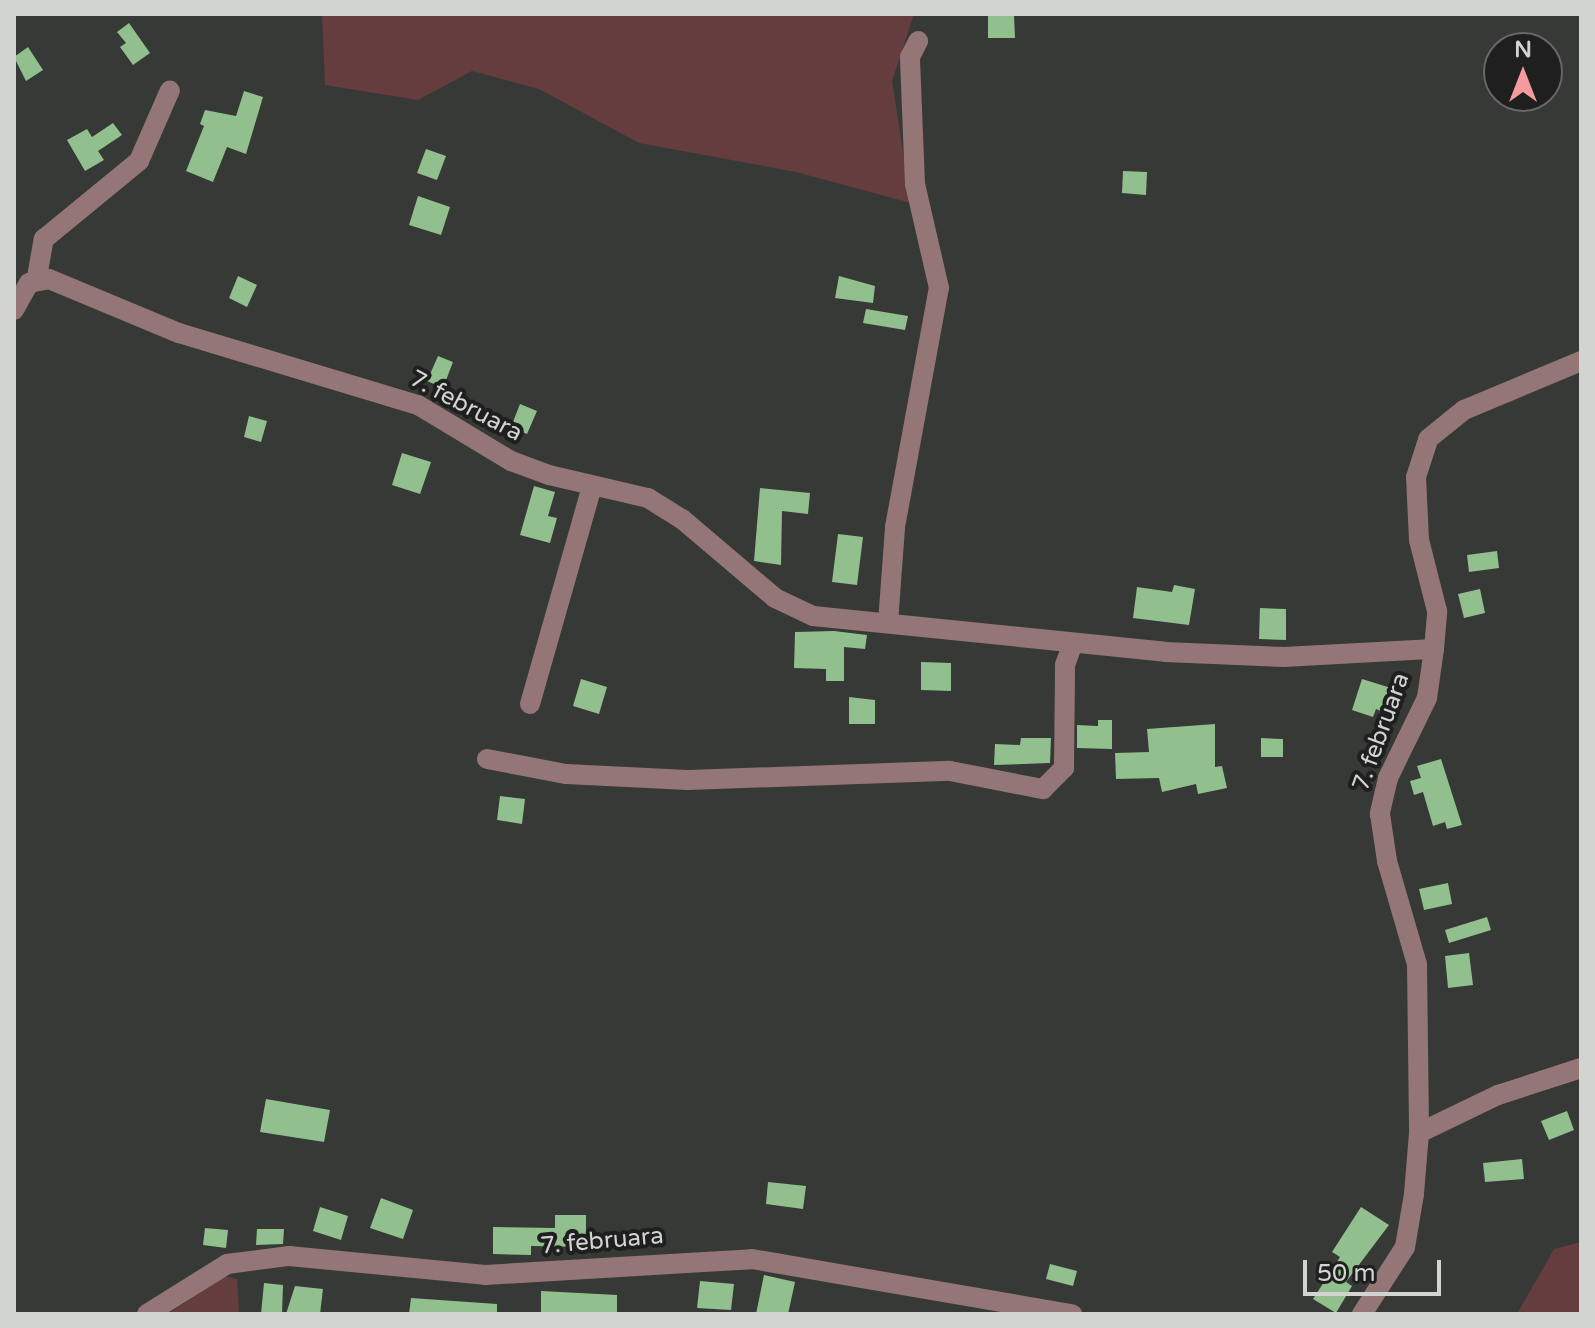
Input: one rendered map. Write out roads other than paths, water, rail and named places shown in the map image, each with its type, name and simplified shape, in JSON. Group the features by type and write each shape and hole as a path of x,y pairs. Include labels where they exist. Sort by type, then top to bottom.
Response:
{"street":[{"path":"888,623 895,527 939,288 913,169 910,57 918,41"},
{"path":"14,310 37,277 44,239 139,161 170,90"},
{"name":"7. februara","path":"37,277 179,333 418,405 511,461 592,486 648,498 792,607 813,616 1073,643 1284,657 1434,649 1427,698 1397,756 1380,814 1387,861 1417,964 1419,1133 1405,1247 1362,1314"},
{"path":"1434,649 1437,611 1419,540 1416,477 1428,439 1464,410 1581,361"},
{"path":"530,704 592,486"},
{"path":"487,759 566,774 688,780 950,771 1043,789 1064,768 1065,665 1073,643"},
{"path":"1419,1133 1498,1095 1581,1068"},
{"name":"7. februara","path":"147,1314 227,1264 289,1256 485,1275 752,1259 1072,1314"}]}
